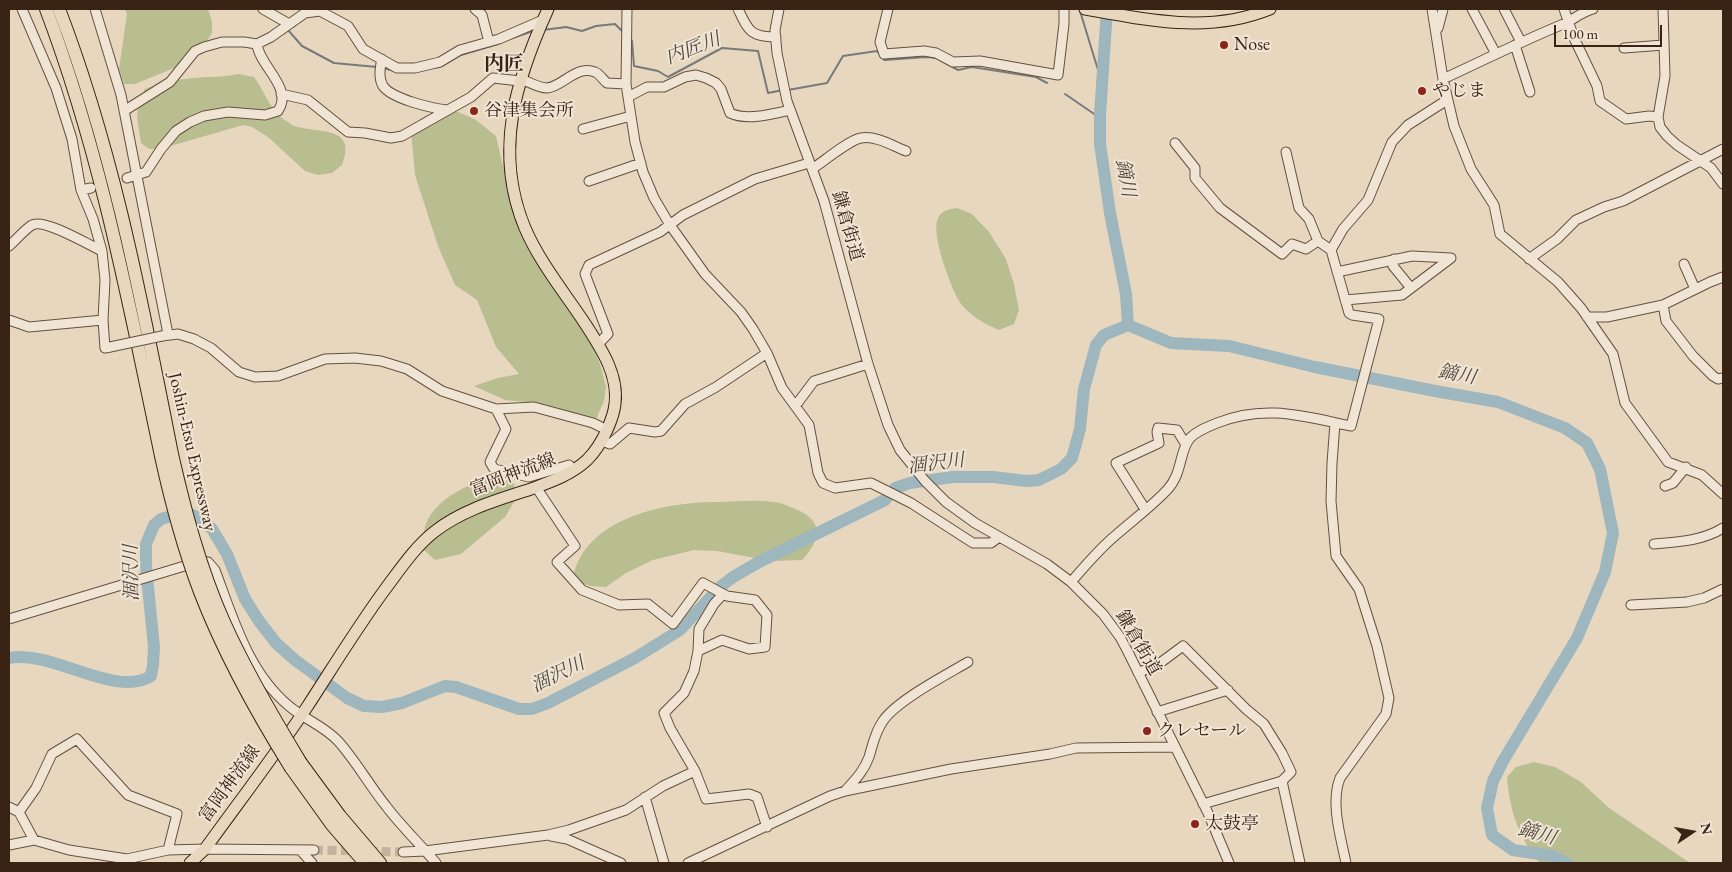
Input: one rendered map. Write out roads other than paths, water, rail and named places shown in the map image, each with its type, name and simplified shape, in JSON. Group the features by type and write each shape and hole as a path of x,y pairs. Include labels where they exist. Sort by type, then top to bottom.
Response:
{"highway":[{"name":"Joshin-Etsu Expressway","path":"46,9 81,112 109,211 166,455"},
{"name":"Joshin-Etsu Expressway","path":"60,9 108,157 122,212 166,455 169,494 189,561 213,624 243,686 332,825 364,863"},
{"name":"Joshin-Etsu Expressway","path":"296,766 380,863"}],"main road":[{"name":"富岡神流線","path":"190,863 205,849 303,713 366,614 423,541 455,518 476,508 555,480 574,470 587,460 602,441 612,420 615,405 613,378 598,344 546,266 526,230 519,213 510,176 510,126 521,80 548,9"},
{"path":"1085,9 1178,24 1205,24 1254,16 1270,9"}],"street":[{"path":"22,9 56,88 72,139 80,190 102,250 105,280 103,320 105,348 178,334 194,339 211,348 245,375 255,378 278,376 325,359 355,358 381,361 407,369 442,391 496,409 534,407 594,423 607,430"},
{"path":"95,9 124,111 138,175 165,335"},
{"path":"263,9 289,24"},
{"path":"475,9 482,15 489,42"},
{"path":"627,9 626,84 641,163 654,198 670,225 705,274 741,312 753,328 782,388 809,425 818,473 823,483 835,488 872,484 911,503 973,543 991,543 1000,537"},
{"path":"738,9 745,24 752,32 758,36 776,37"},
{"name":"鎌倉街道","path":"779,9 775,30 777,53 790,110 824,201 868,364 888,425 900,450 946,502 975,523 1047,564 1072,582 1103,614 1120,637 1203,804 1229,863"},
{"path":"888,9 880,42 884,54 924,51 936,53 953,62 980,61 1058,75 1064,9"},
{"path":"1432,9 1443,79 1454,126 1471,169 1494,205 1500,234 1558,282 1588,317 1613,354 1625,403 1668,462 1702,474 1723,494"},
{"path":"1436,35 1443,9"},
{"path":"1472,9 1496,54"},
{"path":"1504,9 1518,43 1530,92"},
{"path":"1564,9 1603,105 1626,119 1649,116 1658,117"},
{"path":"1443,79 1518,43 1568,22 1582,12 1593,9"},
{"path":"1664,9 1665,76 1658,117 1660,127 1667,136 1711,168 1723,184"},
{"path":"124,111 170,82 195,51 222,42 257,44 271,37 305,13 319,10 348,26 363,49 397,68 416,68 440,62 460,50 499,39 543,20"},
{"path":"128,178 146,172 176,131 190,122 204,116 228,112 272,114 280,109 283,101 278,82 258,53 257,44"},
{"path":"1624,48 1664,45"},
{"path":"382,59 381,84 388,90 400,98 436,109 447,110"},
{"path":"281,94 308,100 348,132 391,138 402,136 471,97 492,78 499,80 521,80 545,88 557,86 574,73 593,72 607,83 626,84"},
{"path":"628,97 647,87 664,87 685,77 696,75 716,83 721,89 730,113 737,116 769,115 790,110"},
{"path":"1331,250 1343,230 1368,200 1392,142 1408,125 1447,100"},
{"path":"583,129 631,116"},
{"path":"598,344 608,334 585,274 589,265 660,232 682,215 760,176 810,166 861,138 871,138 906,151"},
{"path":"1175,143 1195,168 1194,178 1220,208 1282,254 1292,244 1306,249 1318,241"},
{"path":"1529,259 1558,239 1576,220 1604,207 1623,201 1723,149"},
{"path":"1072,582 1113,536 1168,489 1176,478 1181,466 1186,445 1192,437 1204,429 1226,420 1252,413 1278,412 1351,426 1352,424 1378,319 1349,313 1331,250 1318,241 1309,220 1299,208 1286,152"},
{"path":"589,181 641,163"},
{"path":"80,190 92,188"},
{"path":"9,246 34,224 41,224 53,227 102,250"},
{"path":"1337,272 1412,256 1451,258 1402,295 1345,300"},
{"path":"1394,260 1393,266 1412,288"},
{"path":"1684,264 1695,289"},
{"path":"1588,317 1607,317 1664,305 1723,277"},
{"path":"1664,305 1666,321 1687,348 1713,376 1718,379 1723,378"},
{"path":"9,320 29,327 103,320"},
{"path":"602,441 610,444 629,428 655,432 661,431 685,404 716,387 766,353"},
{"path":"796,406 814,381 868,364"},
{"path":"496,409 506,429 490,462 494,469 529,477 568,465 574,470"},
{"path":"1335,423 1331,501 1335,551 1336,556 1359,589 1377,646 1389,698 1386,714 1340,778 1336,788 1338,815 1346,863"},
{"path":"1146,509 1116,463 1159,444 1158,428 1177,430 1186,445"},
{"path":"1665,486 1674,483 1686,467"},
{"path":"536,487 574,546 557,562 582,590 619,605 648,604 674,624 703,583 727,596 755,600 767,615 765,646 749,649 722,640 698,651"},
{"path":"1654,544 1686,541 1721,533"},
{"path":"9,619 202,561 208,562 215,570 253,663 274,692 289,706 303,713 339,742 385,806 436,863"},
{"path":"1631,605 1687,602 1704,598 1723,589"},
{"path":"723,594 714,604 699,629 698,651 694,671 684,693 664,713 670,728 695,770 706,799 749,794 756,797 767,827"},
{"path":"1138,673 1160,664 1183,646 1246,710 1264,724 1291,772 1282,781 1203,804"},
{"path":"845,791 864,770 870,756 873,739 892,710 968,662"},
{"path":"1157,712 1228,690"},
{"path":"19,812 36,788 52,754 77,739 128,795 177,814 168,850"},
{"path":"688,863 830,796 845,791 951,769 1050,754 1076,748 1174,747"},
{"path":"403,852 425,851 548,835 594,822 626,810 662,786 695,770"},
{"path":"1282,781 1300,863"},
{"path":"646,797 664,863"},
{"path":"9,807 19,812 34,840"},
{"path":"548,835 567,840 621,863"},
{"path":"9,844 34,840 69,850 127,859 168,850 314,850"},
{"path":"301,851 312,863"}],"waterway":[{"name":"鏑川","path":"1107,9 1100,115 1100,144 1110,213 1126,294 1128,325"},
{"path":"1080,11 1102,83"},
{"name":"内匠川","path":"543,30 566,27 582,31 596,26 615,24 623,32"},
{"name":"内匠川","path":"288,30 302,46 334,63 377,67"},
{"name":"内匠川","path":"507,40 533,31"},
{"name":"内匠川","path":"630,39 632,41 634,66 658,71 668,77 722,48 758,51 768,93 783,90"},
{"name":"内匠川","path":"433,68 440,67 461,55 498,44"},
{"name":"内匠川","path":"788,90 827,83 843,56 877,51 884,60 936,58 958,70 972,67 1036,77 1047,83"},
{"name":"内匠川","path":"384,68 394,71"},
{"name":"内匠川","path":"1065,94 1100,118"},
{"name":"鏑川","path":"1128,325 1171,343 1229,346 1315,367 1498,402 1565,428 1587,443 1600,469 1613,533 1605,572 1577,638 1503,761 1493,781 1487,808 1492,835 1513,850 1553,856 1567,863"},
{"name":"涸沢川","path":"9,658 26,657 44,660 120,682 137,681 151,676 154,647 146,567 146,544 154,525 161,519 185,512 200,518 212,529 227,554 245,599 276,643 295,660 347,698 364,706 382,707 402,703 445,686 456,687 519,709 532,709 548,703 635,658 680,630 720,587 733,577 759,562 885,500 895,488 910,483 952,477 1039,480 1061,469 1072,458 1080,429 1084,389 1096,345 1104,335 1128,325"}],"tunnel":[{"path":"314,850 403,852"}],"place":[{"name":"Nose","path":"1224,45"},
{"name":"やじま","path":"1422,91"},
{"name":"谷津集会所","path":"474,111"},
{"name":"クレセール","path":"1147,731"},
{"name":"太鼓亭","path":"1195,824"}],"district":[{"name":"内匠","path":"504,65"}]}
